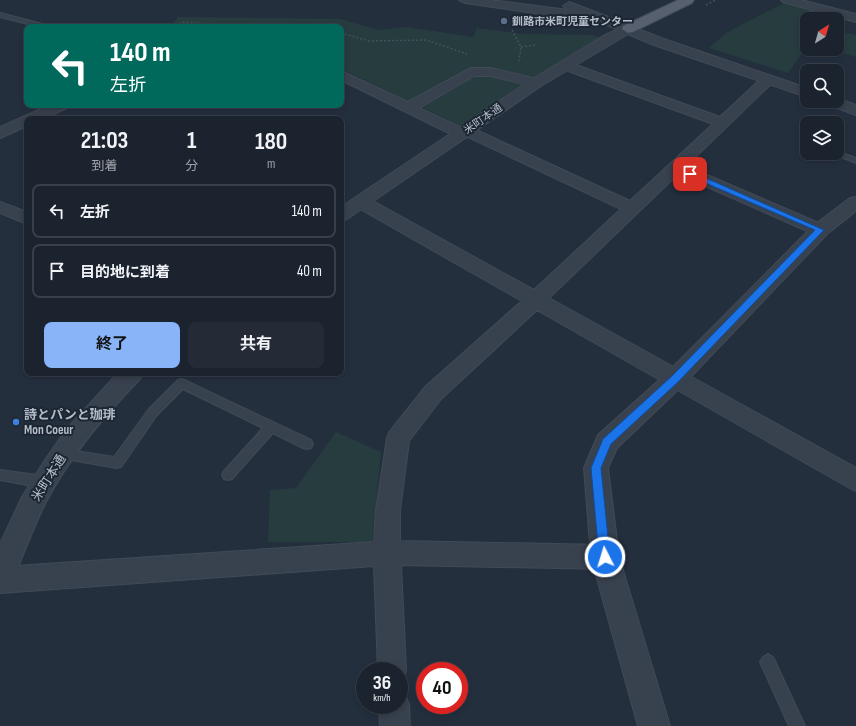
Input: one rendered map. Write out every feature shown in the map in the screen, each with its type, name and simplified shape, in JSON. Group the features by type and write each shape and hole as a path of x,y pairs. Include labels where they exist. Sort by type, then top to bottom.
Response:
{"main road":[{"path":"628,29 688,0"}],"street":[{"path":"465,0 511,2 568,14 582,11"},
{"path":"551,0 656,41 800,91"},
{"path":"787,0 856,18"},
{"name":"米町本通","path":"344,213 536,83 628,29"},
{"path":"560,68 724,123"},
{"path":"408,108 471,72 491,72 536,83"},
{"path":"344,76 408,108 465,132 632,208"},
{"path":"392,662 387,553 388,510 398,438 434,393 724,123 768,80"},
{"path":"844,106 856,110"},
{"path":"38,116 55,108"},
{"path":"0,133 24,122"},
{"path":"676,167 820,230"},
{"path":"361,202 856,480"},
{"path":"654,726 605,557 596,468 607,442 675,379 820,230 856,202"},
{"path":"0,207 24,218"},
{"name":"米町本通","path":"0,578 18,531 44,482 63,454 111,394 129,376"},
{"path":"0,578 387,553 605,557"},
{"path":"394,714 395,726"}],"lane":[{"path":"0,16 35,24"},
{"path":"844,156 856,161"},
{"path":"63,454 117,463 153,412 182,384 307,444"},
{"path":"228,475 272,426"},
{"path":"0,475 44,482"},
{"path":"768,662 797,726"}],"path":[{"path":"179,24 181,22 210,24"},
{"path":"512,30 521,47 519,64 560,68"},
{"path":"344,34 369,40 426,40 458,52 471,55"},
{"path":"521,47 535,45"}],"green space":[{"path":"784,3 816,10 814,12 800,12 800,56 788,73 709,48 726,33"},
{"path":"178,17 340,19 379,30 407,27 473,37 477,28 523,34 592,35 601,38 461,126 344,70 344,24 172,24"},
{"path":"844,32 856,35 856,57 844,53"},
{"path":"336,432 381,452 372,542 268,542 270,490 296,488"}],"place":[{"name":"釧路市米町児童センター","path":"504,21"},
{"name":"詩とパンと珈琲 Mon Coeur","path":"16,422"}],"route":[{"path":"605,557 596,468 607,442 675,379 820,230 690,174"}]}
